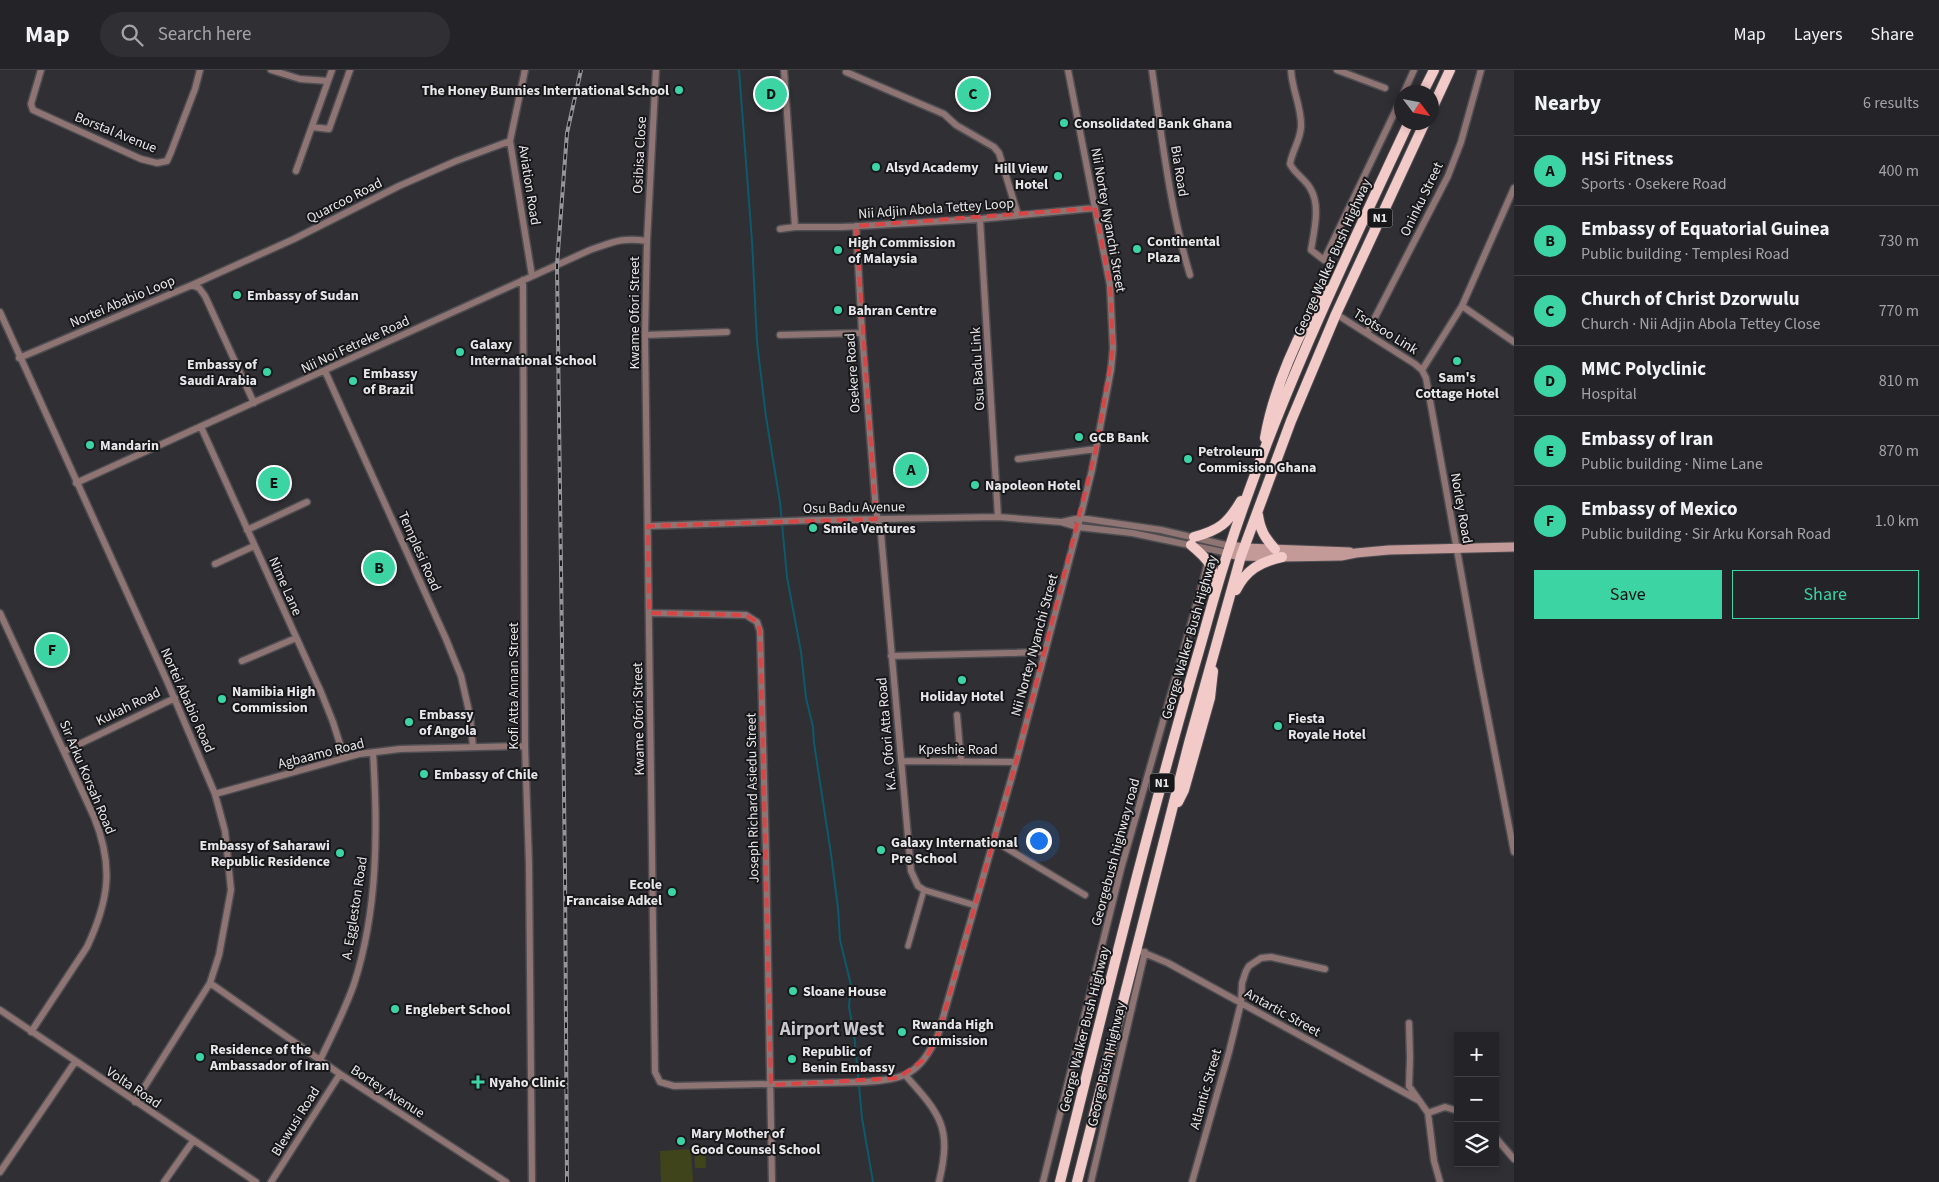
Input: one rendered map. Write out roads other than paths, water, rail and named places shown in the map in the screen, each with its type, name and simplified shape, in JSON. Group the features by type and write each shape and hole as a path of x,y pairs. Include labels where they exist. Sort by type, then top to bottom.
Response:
{"highway":[{"path":"1426,85 1434,70"},
{"path":"1439,94 1450,70"},
{"name":"George Walker Bush Highway","path":"1060,1182 1144,846 1229,549 1262,458 1270,414 1287,366 1314,307 1339,271 1405,130"},
{"name":"George Walker Bush Highway","path":"1140,950 1166,828 1184,790 1210,698 1216,643 1243,552 1291,421 1336,314 1421,130"},
{"path":"1216,592 1213,570 1208,559 1193,541 1221,527 1232,516 1251,485"},
{"path":"1227,606 1241,580 1249,571 1278,553 1266,539 1259,526 1258,514"},
{"path":"1077,1182 1140,950"}],"main road":[{"path":"1229,549 1243,552 1341,556 1356,552 1514,547"}],"street":[{"name":"Borstal Avenue","path":"41,70 31,104 33,110 122,151 157,163 167,161 195,89 200,70"},
{"path":"271,70 300,79 328,81"},
{"path":"296,171 332,70"},
{"path":"312,127 329,129 350,70"},
{"name":"Aviation Road","path":"525,70 510,141 532,276"},
{"name":"Osibisa Close","path":"647,242 656,70"},
{"path":"784,70 795,227"},
{"name":"Nii Nortey Nyanchi Street","path":"906,1076 926,1058 938,1035 1016,762 1078,528 1111,370 1113,348 1110,285 1068,70"},
{"name":"Bia Road","path":"1152,70 1174,209 1182,250 1190,275"},
{"path":"1290,70 1301,115 1301,128 1299,141 1290,164 1310,187 1315,198 1311,250 1324,260 1394,114"},
{"path":"1337,70 1385,88"},
{"path":"1407,85 1414,70"},
{"name":"Oninku Street","path":"1367,333 1448,176 1464,134 1481,70"},
{"path":"846,72 944,114 956,125 994,148 999,153 1018,215"},
{"name":"Quarcoo Road","path":"192,285 294,240 398,186 456,161 510,141"},
{"path":"1422,370 1462,306 1514,188"},
{"name":"Nii Adjin Abola Tettey Loop","path":"780,229 980,219 1095,208"},
{"name":"Osu Badu Link","path":"980,219 998,517"},
{"name":"Osekere Road","path":"856,226 862,333 877,519"},
{"name":"Nii Noi Fetreke Road","path":"76,483 254,404 590,250 630,238 647,242"},
{"name":"Kwame Ofori Street","path":"647,242 645,335 656,1076 660,1082 666,1085 771,1085"},
{"name":"Kofi Atta Annan Street","path":"523,280 525,746 529,864 528,937 532,1182"},
{"name":"Nortei Ababio Loop","path":"19,358 192,285 199,288 204,296 254,404"},
{"path":"1462,306 1514,342"},
{"name":"Nortei Ababio Road","path":"0,312 216,794 226,831 231,890 221,944 210,983 135,1102"},
{"name":"Tsotsoo Link","path":"1336,314 1416,364 1422,370"},
{"path":"645,335 727,332"},
{"path":"780,335 862,333"},
{"name":"Norley Road","path":"1422,370 1426,378 1514,852"},
{"name":"Templesi Road","path":"325,371 461,676 470,716 473,747"},
{"name":"Nime Lane","path":"201,427 328,710 344,757"},
{"path":"1018,459 1096,449"},
{"path":"247,530 307,502"},
{"name":"Osu Badu Avenue","path":"648,526 998,517 1061,522 1078,528 1193,541"},
{"name":"Osu Badu Avenue","path":"1061,522 1080,518 1229,549"},
{"name":"K.A. Ofori Atta Road","path":"877,519 881,534 911,871 918,886 924,890"},
{"path":"215,564 254,546"},
{"name":"Georgebush highway road","path":"1043,1182 1121,869 1208,559"},
{"name":"Sir Arku Korsah Road","path":"0,613 65,750 103,841 107,858 102,912 87,947 32,1032"},
{"name":"Joseph Richard Asiedu Street","path":"649,613 746,615 757,622 760,631 772,1182"},
{"path":"242,662 296,638"},
{"path":"891,656 1045,652"},
{"name":"Kukah Road","path":"65,750 174,698"},
{"path":"957,715 961,762"},
{"name":"Agbaamo Road","path":"216,794 344,757 373,752 400,749 525,746"},
{"name":"A. Eggleston Road","path":"320,1060 354,983 366,930 372,890 377,817 373,752"},
{"name":"Kpeshie Road","path":"901,761 1016,762"},
{"path":"993,840 1085,895"},
{"path":"908,946 924,890 974,905"},
{"name":"Antartic Street","path":"1140,950 1168,963 1418,1100"},
{"name":"George Bush Highway","path":"1091,1182 1140,950"},
{"name":"Atlantic Street","path":"1192,1182 1229,1052 1241,1003 1242,983 1249,966 1261,958 1271,957 1325,969"},
{"name":"Bortey Avenue","path":"210,983 340,1074 506,1182"},
{"name":"Volta Road","path":"0,1010 256,1182"},
{"path":"1409,1023 1409,1086 1428,1113 1434,1162 1440,1182"},
{"path":"0,1172 75,1062"},
{"name":"Blewusi Road","path":"271,1182 340,1074"},
{"path":"771,1085 864,1082 892,1080 906,1076 932,1104 942,1130 945,1157 939,1182"},
{"path":"1428,1113 1445,1107 1454,1110"},
{"path":"164,1182 193,1141"},
{"path":"1499,1142 1514,1158"}],"waterway":[{"path":"739,70 752,241 757,342 766,417 780,502 787,577 801,652 806,698 813,727 831,854 840,940 851,985 849,1007 854,1033 862,1118 873,1182"}],"railway":[{"path":"567,1182 557,265 567,133 581,70"}],"place":[{"name":"The Honey Bunnies International School","path":"679,90"},
{"name":"MMC Polyclinic","path":"771,94"},
{"name":"Church of Christ Dzorwulu","path":"973,94"},
{"name":"Consolidated Bank Ghana","path":"1064,123"},
{"name":"Alsyd Academy","path":"876,167"},
{"name":"Hill View Hotel","path":"1058,176"},
{"name":"Continental Plaza","path":"1137,249"},
{"name":"High Commission of Malaysia","path":"838,250"},
{"name":"Embassy of Sudan","path":"237,295"},
{"name":"Bahran Centre","path":"838,310"},
{"name":"Galaxy International School","path":"460,352"},
{"name":"Sam's Cottage Hotel","path":"1457,361"},
{"name":"Embassy of Saudi Arabia","path":"267,372"},
{"name":"Embassy of Brazil","path":"353,381"},
{"name":"GCB Bank","path":"1079,437"},
{"name":"Mandarin","path":"90,445"},
{"name":"Petroleum Commission Ghana","path":"1188,459"},
{"name":"HSi Fitness","path":"911,470"},
{"name":"Embassy of Iran","path":"274,483"},
{"name":"Napoleon Hotel","path":"975,485"},
{"name":"Smile Ventures","path":"813,528"},
{"name":"Embassy of Equatorial Guinea","path":"379,568"},
{"name":"Embassy of Mexico","path":"52,650"},
{"name":"Holiday Hotel","path":"962,680"},
{"name":"Namibia High Commission","path":"222,699"},
{"name":"Embassy of Angola","path":"409,722"},
{"name":"Fiesta Royale Hotel","path":"1278,726"},
{"name":"Embassy of Chile","path":"424,774"},
{"name":"Galaxy International Pre School","path":"881,850"},
{"name":"Embassy of Saharawi Republic Residence","path":"340,853"},
{"name":"Ecole Francaise Adkel","path":"672,892"},
{"name":"Sloane House","path":"793,991"},
{"name":"Englebert School","path":"395,1009"},
{"name":"Rwanda High Commission","path":"902,1032"},
{"name":"Residence of the Ambassador of Iran","path":"200,1057"},
{"name":"Republic of Benin Embassy","path":"792,1059"},
{"name":"Nyaho Clinic","path":"478,1082"},
{"name":"Mary Mother of Good Counsel School","path":"681,1141"}],"district":[{"name":"Airport West","path":"832,1028"}]}
